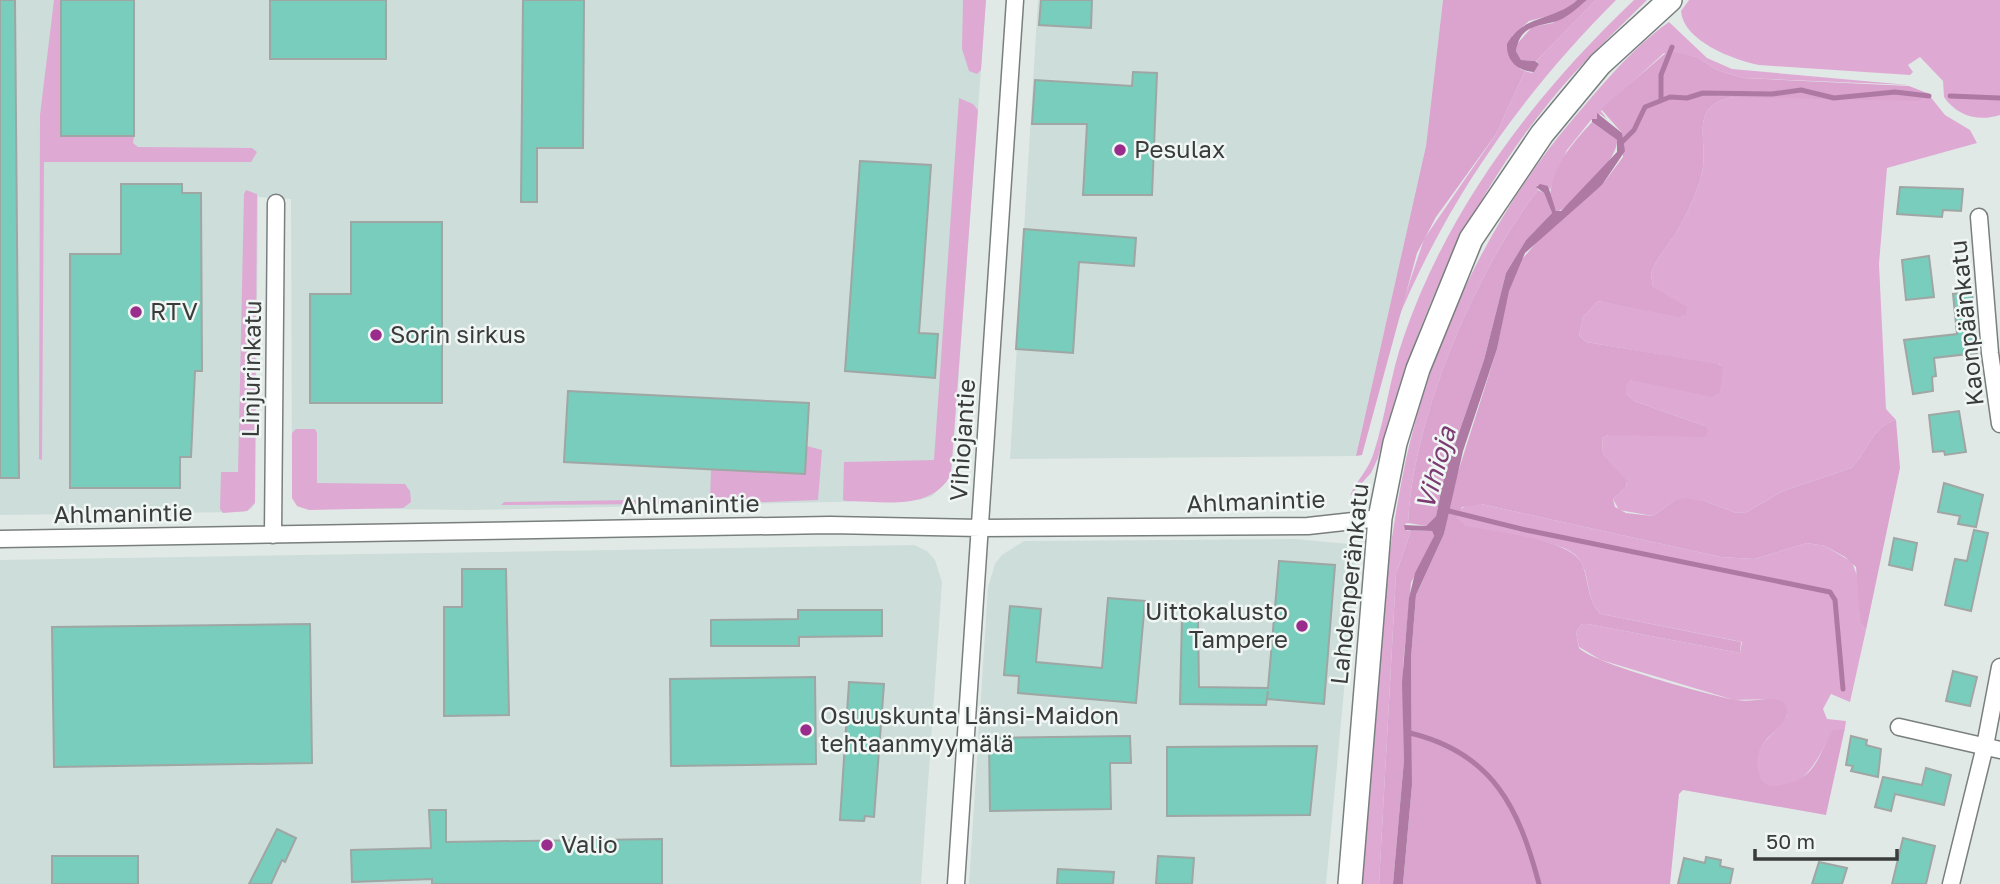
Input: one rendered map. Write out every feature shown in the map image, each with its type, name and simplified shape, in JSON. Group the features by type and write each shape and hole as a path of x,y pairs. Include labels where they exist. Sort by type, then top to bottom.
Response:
{"main road":[{"name":"Lahdenperänkatu","path":"1350,884 1380,518 1395,443 1418,369 1471,239 1542,134 1600,64 1670,0"}],"street":[{"name":"Vihiojantie","path":"956,884 1016,0"},
{"name":"Linjurinkatu","path":"273,535 276,203"},
{"name":"Kaonpäänkatu","path":"1979,217 1990,353 2000,424"},
{"name":"Ahlmanintie","path":"0,539 830,525 980,528 1308,526 1380,518"},
{"path":"1951,884 1993,748 2000,667"},
{"path":"1899,727 1993,748"}],"shaded area":[{"path":"0,0 986,0 952,466 947,481 932,496 919,500 471,510 301,508 292,498 291,199 258,197 255,503 251,509 243,512 0,515"},
{"path":"54,0 61,0 61,136 134,136 133,143 138,147 252,148 257,152 251,162 44,162 42,460 39,459 40,115"},
{"path":"963,0 986,0 981,70 977,74 969,71 962,49"},
{"path":"1038,0 1443,0 1426,146 1356,456 1010,459"},
{"path":"1443,0 1577,0 1563,12 1529,21 1512,36 1520,69 1525,71 1496,134 1436,217 1417,253 1362,455 1356,456 1426,146"},
{"path":"1577,0 1587,0 1563,18 1529,29 1521,37 1516,51 1521,60 1539,64 1534,72 1523,70 1514,64 1507,44 1514,34 1530,22 1559,12"},
{"path":"1587,0 1596,0 1536,61 1521,60 1516,51 1517,44 1532,27 1553,23"},
{"path":"1596,0 1616,0 1548,74 1488,153 1436,238 1394,329 1424,239 1496,134 1525,71 1532,73 1539,64 1536,61"},
{"path":"1634,0 1647,0 1585,61 1551,100 1520,140 1468,225 1425,316 1378,458 1371,473 1350,496 1373,455 1399,351 1423,288 1470,197 1530,113 1563,74"},
{"path":"1689,0 2000,0 2000,115 1976,117 1955,109 1944,97 1943,81 1920,57 1908,65 1913,72 1910,75 1759,65 1737,59 1711,47 1691,31 1684,22 1681,11"},
{"path":"1669,22 1707,58 1732,69 1909,85 1743,78 1717,70 1697,57 1664,53 1601,111 1607,119 1600,114 1596,120 1591,120 1567,150 1550,190 1548,186 1537,185 1538,190 1491,262 1470,304 1434,394 1421,439 1412,482 1408,523 1405,524 1407,531 1411,530 1396,574 1379,884 1362,884 1376,678 1387,575 1403,474 1429,378 1466,286 1514,199 1542,158 1595,93 1630,55"},
{"path":"1668,51 1697,57 1717,70 1743,78 1909,86 1927,93 1919,101 1734,97 1719,101 1710,108 1705,117 1703,164 1696,193 1651,274 1653,287 1687,307 1686,315 1678,317 1598,301 1583,317 1579,335 1586,342 1718,364 1723,368 1720,392 1712,397 1631,380 1626,385 1626,393 1634,401 1705,426 1708,430 1707,435 1701,437 1608,435 1602,438 1603,454 1627,481 1626,487 1613,499 1615,507 1626,513 1653,516 1674,501 1685,498 1707,502 1736,513 1747,512 1783,491 1851,468 1881,428 1896,420 1900,468 1866,630 1860,623 1856,567 1845,557 1825,546 1807,543 1754,559 1721,557 1481,504 1462,507 1457,518 1466,526 1547,542 1575,555 1582,564 1593,603 1601,614 1741,642 1740,653 1588,624 1582,624 1576,632 1579,648 1628,670 1723,697 1743,701 1774,699 1785,703 1787,713 1784,721 1764,742 1759,752 1757,764 1761,779 1767,785 1778,786 1792,782 1808,773 1832,731 1845,728 1826,815 1683,790 1679,794 1670,884 1403,884 1412,785 1411,658 1416,595 1444,534 1453,488 1497,349 1508,291 1518,264 1546,231 1602,185 1623,157 1622,133 1601,109"},
{"path":"1925,90 1945,115 1970,130 1977,143 1887,168 1879,264 1886,409 1896,420 1881,428 1851,468 1783,491 1747,512 1736,513 1707,502 1674,501 1653,516 1619,510 1613,499 1626,487 1627,482 1603,454 1602,438 1608,435 1705,426 1634,401 1626,393 1625,385 1631,380 1721,365 1586,342 1579,335 1583,317 1598,301 1684,316 1653,287 1651,274 1682,222 1699,185 1703,164 1703,127 1710,108 1719,101 1734,97 1927,93"},
{"path":"959,98 973,104 978,110 951,474 943,486 919,499 905,502 846,501 843,500 844,462 934,460"},
{"path":"1597,113 1622,133 1625,151 1602,185 1525,253 1509,291 1497,349 1463,451 1444,534 1416,595 1411,658 1412,785 1403,884 1393,884 1404,760 1402,683 1409,598 1415,573 1434,536 1432,531 1405,530 1404,525 1426,526 1436,516 1445,473 1484,360 1506,273 1526,240 1552,213 1544,193 1536,187 1540,184 1548,186 1556,211 1561,211 1617,152 1617,140 1592,122 1592,119 1597,119"},
{"path":"1592,122 1617,140 1616,148 1594,180 1565,208 1557,212 1550,199 1558,166"},
{"path":"246,190 257,194 255,503 247,511 223,513 220,509 221,472 238,472"},
{"path":"1538,190 1544,193 1552,213 1526,240 1506,273 1484,360 1445,473 1436,516 1426,526 1408,523 1412,482 1421,439 1451,349 1491,262"},
{"path":"296,429 315,429 317,433 317,483 405,484 410,491 411,502 403,508 309,510 297,506 292,498 292,433"},
{"path":"807,446 822,450 818,500 713,504 710,501 711,469 805,474"},
{"path":"668,500 671,504 501,505 504,502"},
{"path":"1467,504 1481,504 1721,557 1754,559 1807,543 1825,546 1852,562 1859,581 1860,623 1866,630 1850,702 1831,694 1823,709 1827,719 1846,721 1845,728 1832,732 1815,763 1799,780 1778,787 1764,784 1758,772 1757,753 1787,715 1771,699 1734,700 1601,660 1579,647 1576,632 1582,624 1588,624 1740,653 1742,642 1601,614 1590,595 1583,566 1570,551 1541,541 1460,524 1457,518 1460,510"},
{"path":"1411,530 1432,531 1434,536 1411,583 1403,666 1404,760 1393,884 1379,884 1396,574"},
{"path":"1295,539 1349,544 1355,553 1356,562 1326,884 969,884 988,587 995,564 1002,555 1024,541"},
{"path":"914,545 927,551 935,560 942,582 921,884 0,884 0,560"}],"building":[{"path":"0,0 15,0 19,478 0,478"},
{"path":"61,0 134,0 134,136 61,136"},
{"path":"270,0 386,0 386,59 270,59"},
{"path":"523,0 584,0 583,148 537,148 537,202 521,202"},
{"path":"1041,0 1092,0 1091,28 1039,25"},
{"name":"Pesulax","path":"1133,72 1157,73 1152,195 1083,195 1087,124 1032,124 1035,80 1132,86"},
{"path":"860,161 931,165 919,333 938,334 935,378 845,371"},
{"name":"RTV","path":"121,184 182,184 182,193 201,193 202,371 195,371 191,457 180,457 180,488 70,488 70,254 121,254"},
{"path":"1900,187 1963,189 1961,211 1943,210 1942,217 1897,214"},
{"name":"Sorin sirkus","path":"351,222 442,222 442,403 310,403 310,294 351,294"},
{"path":"1024,229 1136,238 1134,266 1079,262 1073,353 1016,349"},
{"path":"1929,256 1934,297 1906,300 1902,260"},
{"path":"1972,292 1977,353 1934,358 1936,376 1932,377 1933,391 1913,394 1904,340 1957,334 1953,294"},
{"path":"568,391 809,403 805,474 564,462"},
{"path":"1959,411 1966,452 1945,455 1944,451 1933,452 1929,415"},
{"path":"1944,483 1983,495 1976,527 1958,524 1960,516 1938,512"},
{"path":"1974,530 1988,533 1971,611 1945,605 1955,559 1967,561"},
{"path":"1894,538 1917,543 1912,570 1889,565"},
{"path":"1279,561 1335,565 1324,704 1267,699 1268,691 1266,705 1180,704 1182,618 1198,618 1199,687 1268,688"},
{"path":"462,569 506,569 509,715 444,716 444,607 462,607"},
{"path":"1108,598 1145,601 1136,703 1018,693 1019,676 1004,675 1010,606 1041,609 1036,662 1102,668"},
{"path":"798,610 882,610 882,636 799,637 799,646 711,646 711,620 798,619"},
{"path":"310,624 312,763 54,767 52,627"},
{"path":"1953,671 1977,677 1970,706 1946,701"},
{"path":"815,677 816,764 671,766 670,679"},
{"path":"849,682 884,684 874,817 865,816 864,821 840,820"},
{"path":"1130,736 1131,763 1110,763 1111,809 990,811 989,738"},
{"path":"1851,736 1867,740 1866,745 1881,749 1878,777 1851,771 1853,766 1846,765"},
{"path":"1317,746 1310,815 1167,816 1167,747"},
{"path":"1926,768 1951,775 1944,805 1895,794 1891,811 1875,807 1883,777 1922,785"},
{"name":"Valio","path":"429,810 446,810 446,842 662,839 662,884 432,884 432,879 352,882 351,850 431,848"},
{"path":"277,829 296,838 285,862 282,860 271,884 249,884"},
{"path":"1903,838 1935,846 1926,884 1892,884"},
{"path":"52,856 138,856 138,884 52,884"},
{"path":"1158,856 1194,858 1192,884 1156,884"},
{"path":"1706,857 1721,860 1720,866 1733,869 1730,884 1678,884 1684,858 1705,863"},
{"path":"1819,862 1847,868 1842,884 1812,884"},
{"path":"1058,869 1114,872 1113,884 1057,884"}],"waterway":[{"path":"1661,100 1661,75 1672,47"},
{"path":"1621,143 1634,130 1645,107 1670,97 1687,98 1703,93 1772,94 1801,90 1834,98 1895,92 1929,96"},
{"path":"1950,96 2000,98"},
{"name":"Vihioja","path":"1445,510 1526,530 1830,592 1835,600 1843,689"},
{"path":"1410,733 1439,742 1462,754 1482,770 1498,788 1522,831 1539,884"}],"place":[{"name":"Pesulax","path":"1120,150"},
{"name":"RTV","path":"136,312"},
{"name":"Sorin sirkus","path":"376,335"},
{"name":"Uittokalusto Tampere","path":"1302,626"},
{"name":"Osuuskunta Länsi-Maidon tehtaanmyymälä","path":"806,730"},
{"name":"Valio","path":"547,845"}]}
